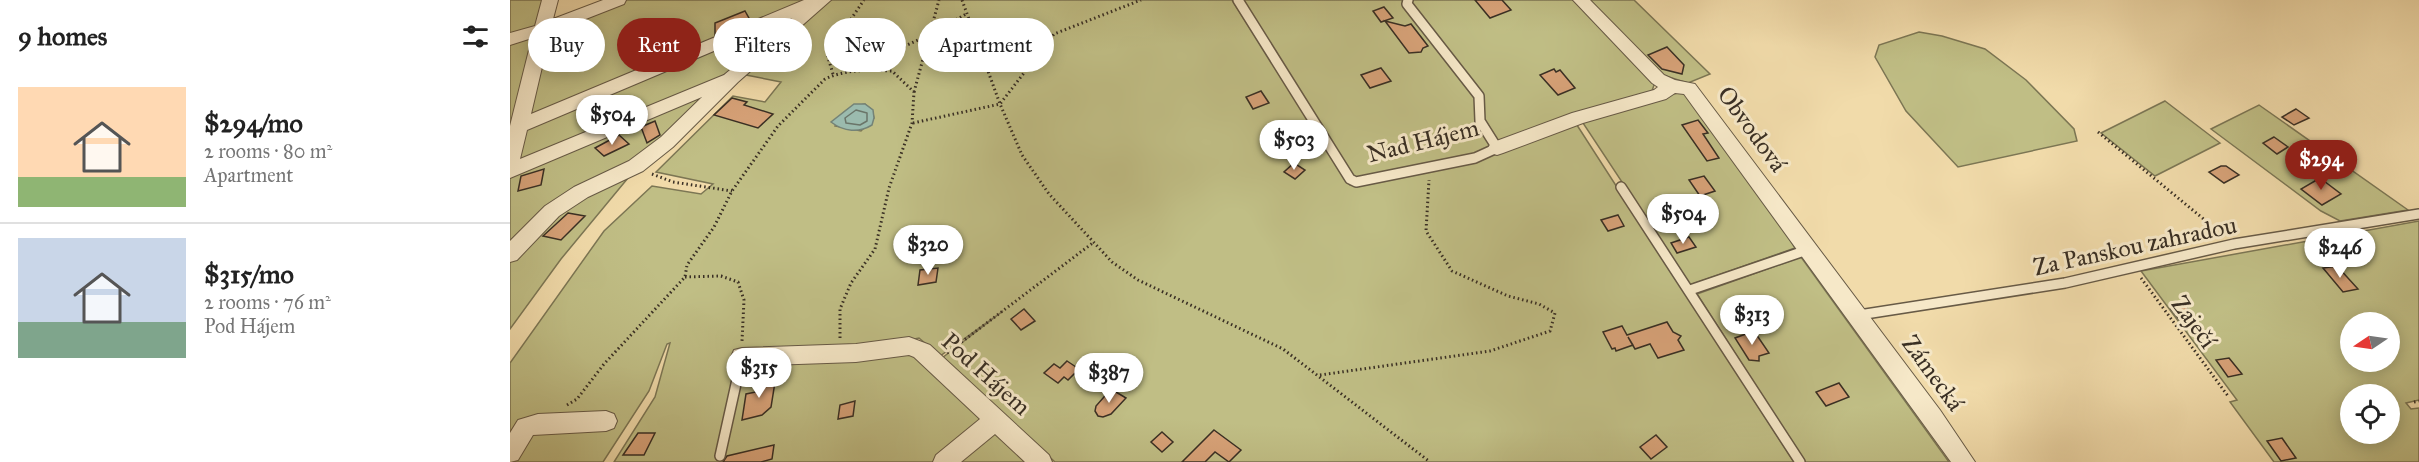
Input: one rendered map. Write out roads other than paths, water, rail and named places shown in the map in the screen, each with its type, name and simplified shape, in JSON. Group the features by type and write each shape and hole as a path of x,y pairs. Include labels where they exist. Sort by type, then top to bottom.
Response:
{"street":[{"path":"545,18 550,0"},
{"path":"572,18 618,0"},
{"path":"519,126 821,0"},
{"path":"510,254 552,211 580,192 636,166 667,142 732,78 821,0"},
{"name":"Obvodová","path":"1581,0 1658,79 1671,86 1689,88 1706,107 1807,250 1858,315"},
{"path":"510,39 528,34"},
{"path":"510,162 532,72"},
{"path":"510,171 732,78"},
{"name":"Nad Hájem","path":"1497,148 1578,118 1660,95 1671,86"},
{"name":"Zámecká","path":"1858,315 1964,462"},
{"name":"Pod Hájem","path":"742,357 839,353 909,346 922,351 935,362 1041,462"},
{"path":"944,462 995,420"},
{"path":"510,453 526,427 538,424 606,421"}],"lane":[{"name":"Nad Hájem","path":"1238,0 1350,179 1356,182 1475,158 1497,148"},
{"path":"1408,0 1407,4 1479,96 1480,122 1497,148"},
{"path":"1621,187 1800,462"},
{"name":"Za Panskou zahradou","path":"1858,315 2065,283 2234,243 2419,214"},
{"path":"1690,290 1807,250"},
{"path":"720,456 742,357"}],"water":[{"path":"854,104 865,104 873,110 872,125 852,130 841,128 831,122"}]}
